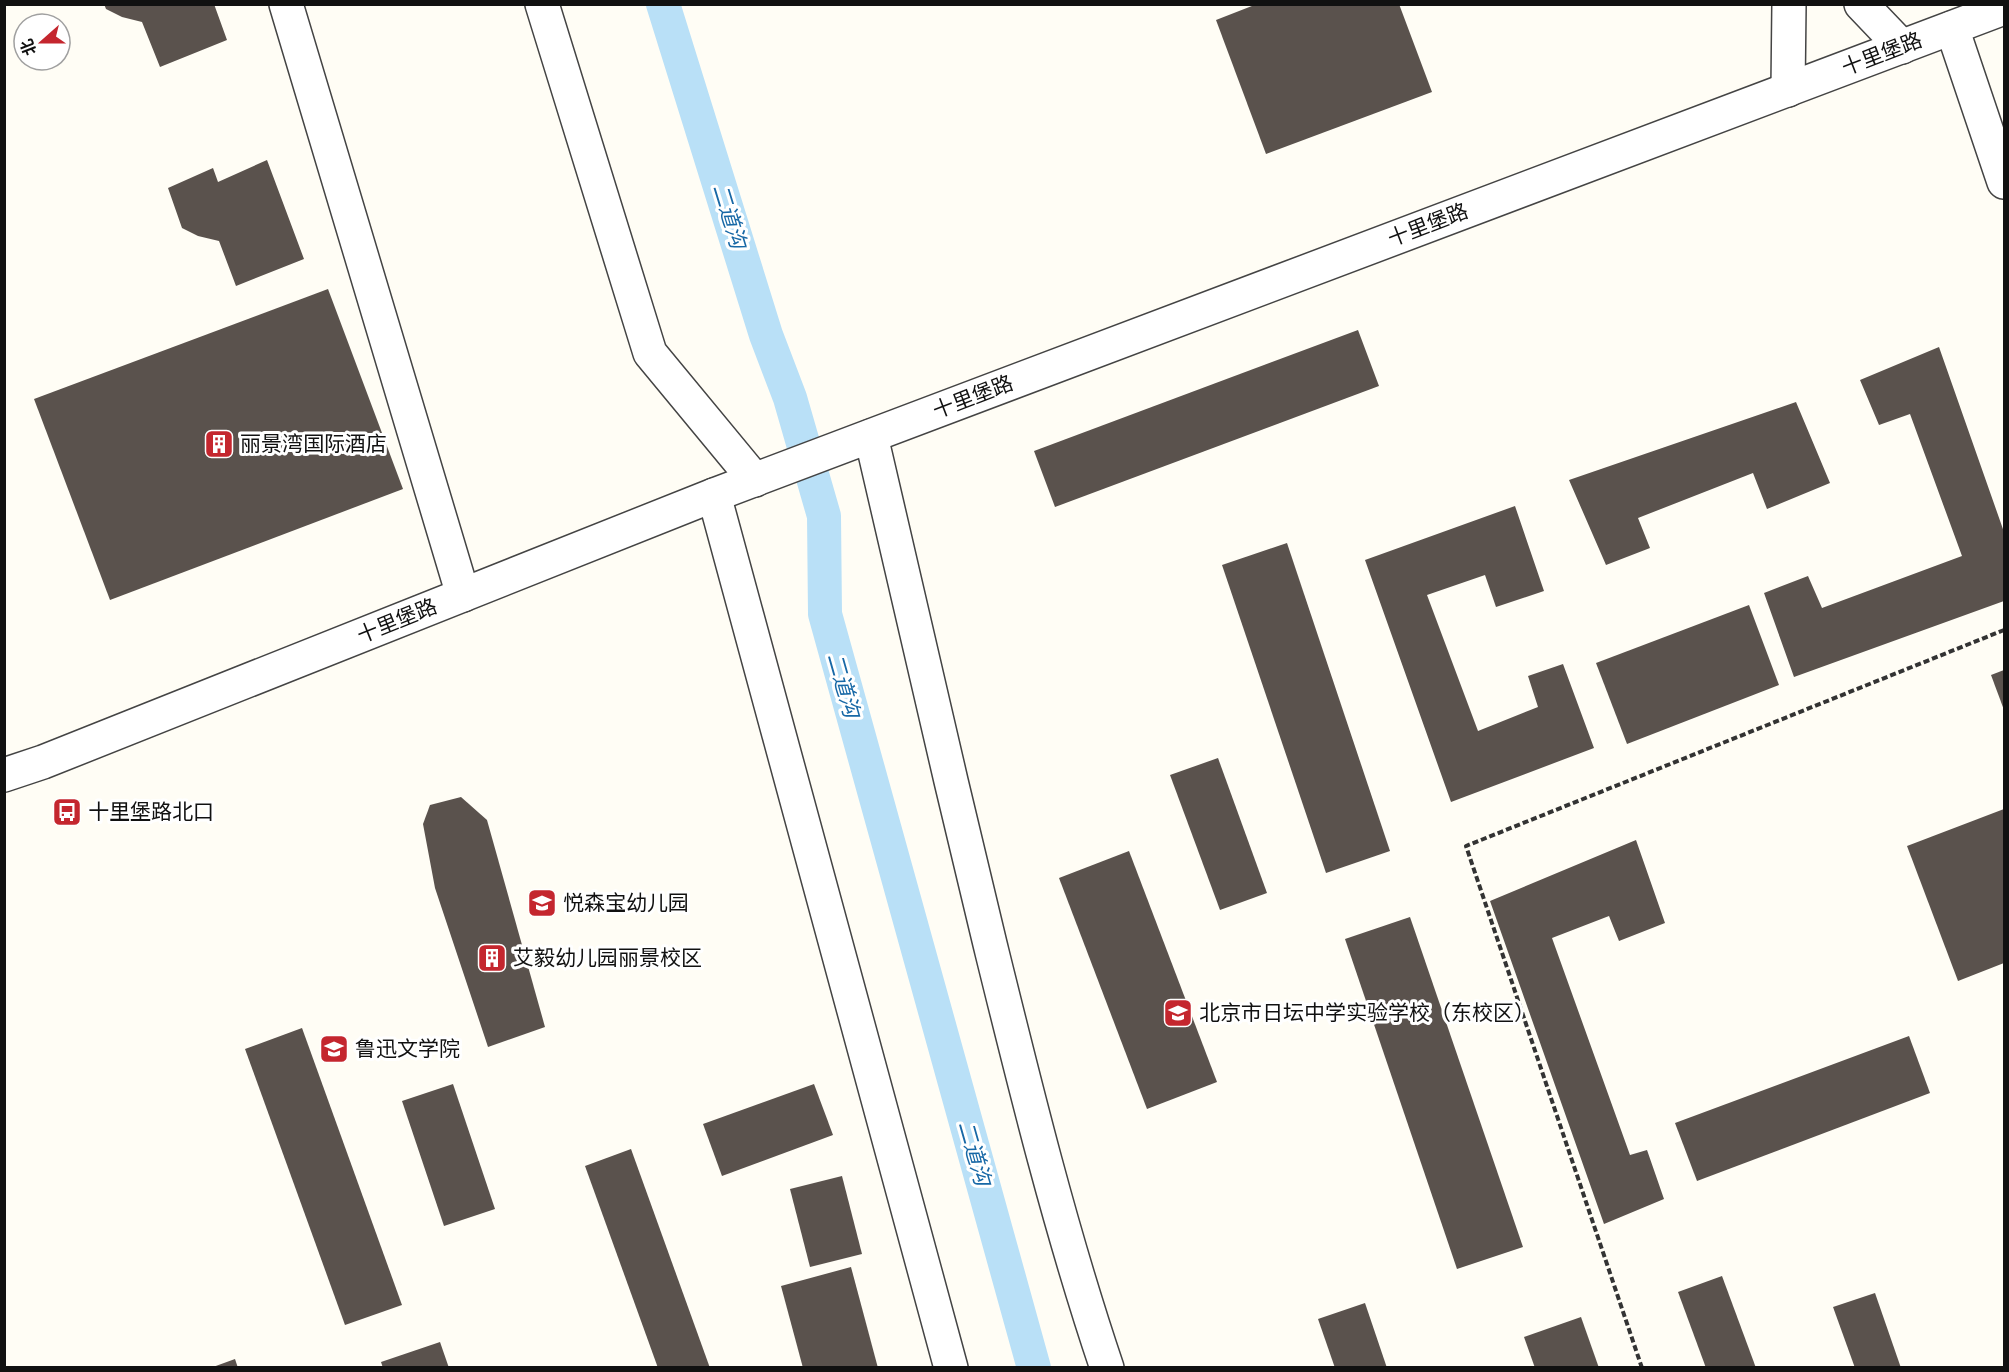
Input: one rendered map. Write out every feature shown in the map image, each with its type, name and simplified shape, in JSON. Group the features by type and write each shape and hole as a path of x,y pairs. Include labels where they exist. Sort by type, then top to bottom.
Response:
{"street":[{"path":"286,4 463,595"},
{"path":"542,4 650,353 755,480"},
{"path":"1788,90 1789,4"},
{"path":"1861,4 1902,46"},
{"name":"十里堡路","path":"4,775 43,762 789,466 2004,8"},
{"path":"1952,28 2004,182"},
{"path":"861,440 1020,1066 1078,1281 1107,1368"},
{"path":"714,495 951,1368"}],"path":[{"path":"1642,1368 1466,846 2004,630"}],"building":[{"path":"104,4 214,4 227,40 160,67 142,22 122,17 106,9"},
{"path":"1257,4 1399,4 1432,92 1266,154 1216,20"},
{"path":"267,160 304,259 236,286 219,241 198,236 182,228 168,188 213,168 218,182"},
{"name":"丽景湾国际酒店","path":"328,289 403,489 110,600 34,399"},
{"path":"1358,330 1379,386 1055,507 1034,451"},
{"path":"1939,347 2004,532 2004,601 1794,677 1764,593 1808,576 1822,608 1962,556 1910,414 1879,425 1860,380"},
{"path":"1796,402 1830,483 1767,509 1753,473 1638,518 1650,548 1606,565 1569,480"},
{"path":"1515,506 1544,591 1496,607 1485,575 1427,595 1478,731 1538,707 1528,676 1563,664 1594,748 1451,802 1365,560"},
{"path":"1287,543 1390,851 1326,873 1222,565"},
{"path":"1749,605 1779,685 1627,744 1596,663"},
{"path":"2004,670 2004,710 1991,675"},
{"path":"1218,758 1267,893 1220,910 1170,775"},
{"name":"艾毅幼儿园丽景校区","path":"461,797 487,820 545,1027 488,1047 435,888 423,824 430,805"},
{"path":"2004,809 2004,963 1958,981 1907,846"},
{"path":"1636,840 1665,923 1619,941 1609,916 1552,938 1630,1155 1647,1150 1664,1199 1604,1224 1490,901"},
{"path":"1129,851 1217,1082 1147,1109 1059,878"},
{"path":"1410,917 1523,1247 1457,1269 1345,939"},
{"path":"302,1028 402,1305 345,1325 245,1049"},
{"path":"1909,1036 1930,1093 1697,1181 1675,1123"},
{"path":"453,1084 495,1209 444,1226 402,1101"},
{"path":"814,1084 833,1135 722,1176 703,1124"},
{"path":"631,1149 710,1368 658,1368 585,1166"},
{"path":"842,1176 862,1254 810,1267 790,1189"},
{"path":"851,1267 878,1368 803,1368 781,1286"},
{"path":"1722,1276 1756,1368 1706,1368 1678,1292"},
{"path":"1875,1293 1901,1368 1855,1368 1833,1307"},
{"path":"1365,1303 1387,1368 1335,1368 1318,1319"},
{"path":"1581,1317 1599,1368 1535,1368 1524,1337"},
{"path":"440,1342 449,1368 383,1368 381,1362"},
{"path":"235,1359 238,1368 213,1368 213,1367"}],"waterway":[{"name":"二道沟","path":"663,4 766,335 790,398 824,516 825,614 1034,1368"}],"place":[{"name":"丽景湾国际酒店","path":"219,444"},
{"name":"十里堡路北口","path":"67,812"},
{"name":"悦森宝幼儿园","path":"542,903"},
{"name":"艾毅幼儿园丽景校区","path":"492,958"},
{"name":"北京市日坛中学实验学校（东校区）","path":"1178,1013"},
{"name":"鲁迅文学院","path":"334,1049"}]}
